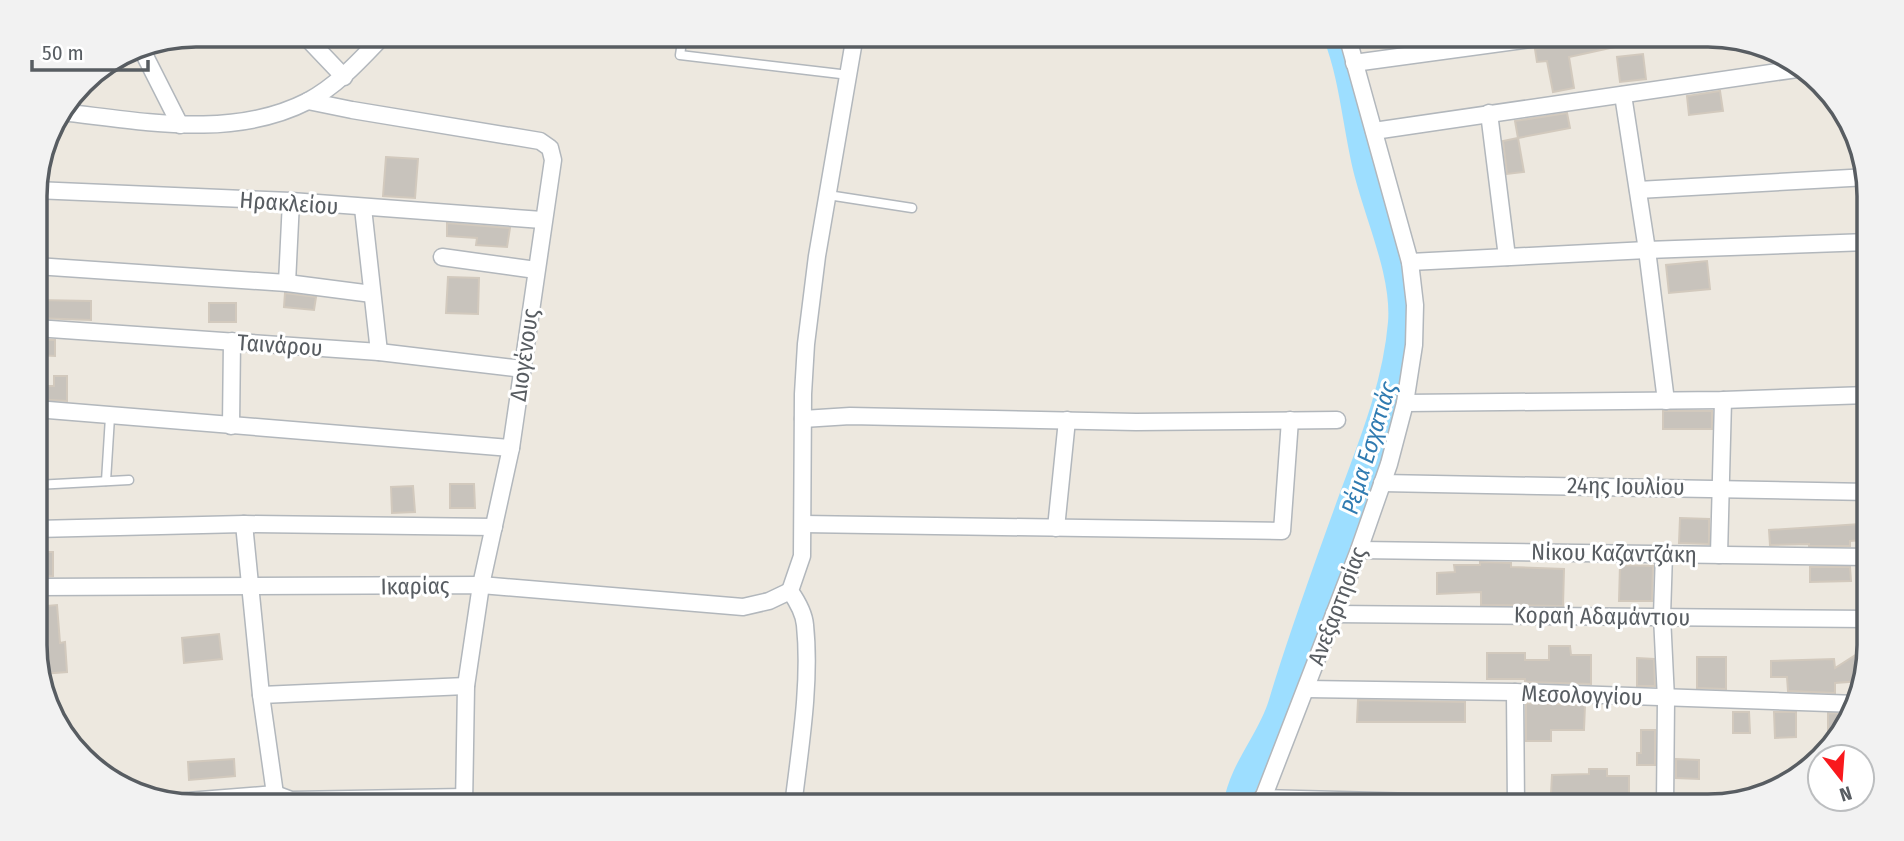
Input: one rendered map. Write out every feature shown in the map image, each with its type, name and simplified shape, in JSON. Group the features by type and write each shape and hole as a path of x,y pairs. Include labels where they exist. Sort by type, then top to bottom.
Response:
{"street":[{"path":"316,47 344,76"},
{"path":"73,113 180,125 241,122 308,101 344,76 372,47"},
{"path":"794,794 805,704 805,623 798,602 790,591 802,556 806,344 854,47"},
{"name":"Ανεξαρτησίας","path":"1264,793 1335,614 1382,483 1405,402 1415,327 1415,295 1410,262 1350,47"},
{"path":"1354,63 1472,47"},
{"path":"145,57 180,125"},
{"path":"1374,131 1787,70"},
{"path":"1623,95 1647,250 1666,401"},
{"name":"Διογένους","path":"308,101 540,141 550,148 553,160 542,220 511,448 481,585 466,686 464,794"},
{"path":"1489,114 1507,257"},
{"path":"1638,190 1855,178"},
{"name":"Ηρακλείου","path":"48,191 291,201 542,220"},
{"path":"287,283 291,201"},
{"path":"363,208 379,352"},
{"path":"1410,262 1857,242"},
{"path":"442,257 536,270"},
{"path":"48,267 287,283 372,294"},
{"name":"Ταινάρου","path":"48,329 379,352 523,369"},
{"path":"230,426 232,341"},
{"path":"1405,402 1666,401 1857,395"},
{"path":"1719,555 1723,400"},
{"path":"48,410 511,448"},
{"path":"803,419 850,416 1067,421 1337,420"},
{"path":"803,524 1282,531 1290,420"},
{"path":"1056,528 1067,421"},
{"name":"24ης Ιουλίου","path":"1382,483 1857,492"},
{"path":"47,529 244,524 494,527"},
{"path":"244,524 261,695 275,794"},
{"name":"Νίκου Καζαντζάκη","path":"1359,550 1857,557"},
{"path":"1664,553 1662,616 1666,699 1665,793"},
{"name":"Ικαρίας","path":"47,587 481,585 743,607 769,601 790,591"},
{"name":"Κοραή Αδαμάντιου","path":"1335,614 1857,619"},
{"path":"261,695 466,686"},
{"name":"Μεσολογγίου","path":"1306,689 1515,692 1844,704"},
{"path":"1515,692 1516,793"}],"lane":[{"path":"681,47 680,55 849,75"},
{"path":"828,195 912,208"},
{"path":"106,481 110,417"},
{"path":"47,484 129,480"}],"building":[{"path":"1615,47 1569,57 1574,88 1553,92 1547,61 1537,62 1535,49"},
{"path":"1643,54 1646,79 1620,82 1617,57"},
{"path":"1720,91 1723,111 1689,115 1687,96"},
{"path":"1567,113 1570,128 1518,138 1515,121"},
{"path":"1518,138 1524,172 1507,174 1503,141"},
{"path":"386,157 418,159 415,198 383,196"},
{"path":"447,223 510,228 507,247 476,245 477,238 447,236"},
{"path":"1707,261 1710,289 1669,293 1666,265"},
{"path":"448,277 479,278 478,314 446,313"},
{"path":"285,293 316,297 314,310 284,307"},
{"path":"48,300 91,301 91,320 48,318"},
{"path":"209,303 236,303 236,322 209,322"},
{"path":"48,340 55,340 55,356 48,356"},
{"path":"54,376 67,376 67,401 48,400 48,386 54,386"},
{"path":"1663,411 1712,411 1712,429 1663,429"},
{"path":"450,484 474,484 475,508 450,508"},
{"path":"413,486 415,512 392,513 391,487"},
{"path":"1680,518 1709,519 1709,544 1679,543"},
{"path":"1857,524 1857,540 1850,541 1850,546 1770,545 1769,530"},
{"path":"47,552 53,552 53,576 47,576"},
{"path":"1480,562 1511,563 1511,567 1564,569 1563,606 1481,605 1481,592 1437,594 1437,573 1455,572 1454,565 1480,565"},
{"path":"1620,565 1653,566 1652,601 1619,601"},
{"path":"1810,567 1850,567 1851,581 1810,582"},
{"path":"57,605 60,643 65,642 67,672 50,673 47,606"},
{"path":"219,634 222,659 184,663 182,638"},
{"path":"1549,646 1570,646 1571,655 1591,655 1591,684 1487,679 1487,653 1525,653 1525,660 1549,660"},
{"path":"1856,655 1852,682 1835,683 1835,693 1788,691 1787,677 1771,677 1771,661 1834,659 1835,668"},
{"path":"1697,657 1726,657 1726,689 1697,688"},
{"path":"1637,658 1654,659 1655,686 1637,686"},
{"path":"1358,700 1465,702 1465,722 1357,722"},
{"path":"1526,703 1585,705 1584,730 1551,730 1551,741 1526,741"},
{"path":"1733,712 1749,712 1750,733 1733,733"},
{"path":"1774,712 1796,712 1796,737 1775,738"},
{"path":"1828,713 1840,714 1828,732"},
{"path":"1641,730 1655,730 1655,765 1637,765 1637,753 1641,753"},
{"path":"234,759 235,776 189,780 188,762"},
{"path":"1676,759 1699,760 1699,779 1676,778"},
{"path":"1589,769 1607,769 1607,776 1629,776 1629,793 1551,793 1552,775 1589,774"}],"waterway":[{"name":"Ρέμα Εσχατιάς","path":"1240,793 1282,705 1316,600 1377,432 1390,389 1402,323 1400,283 1366,164 1351,82 1341,47"}]}
